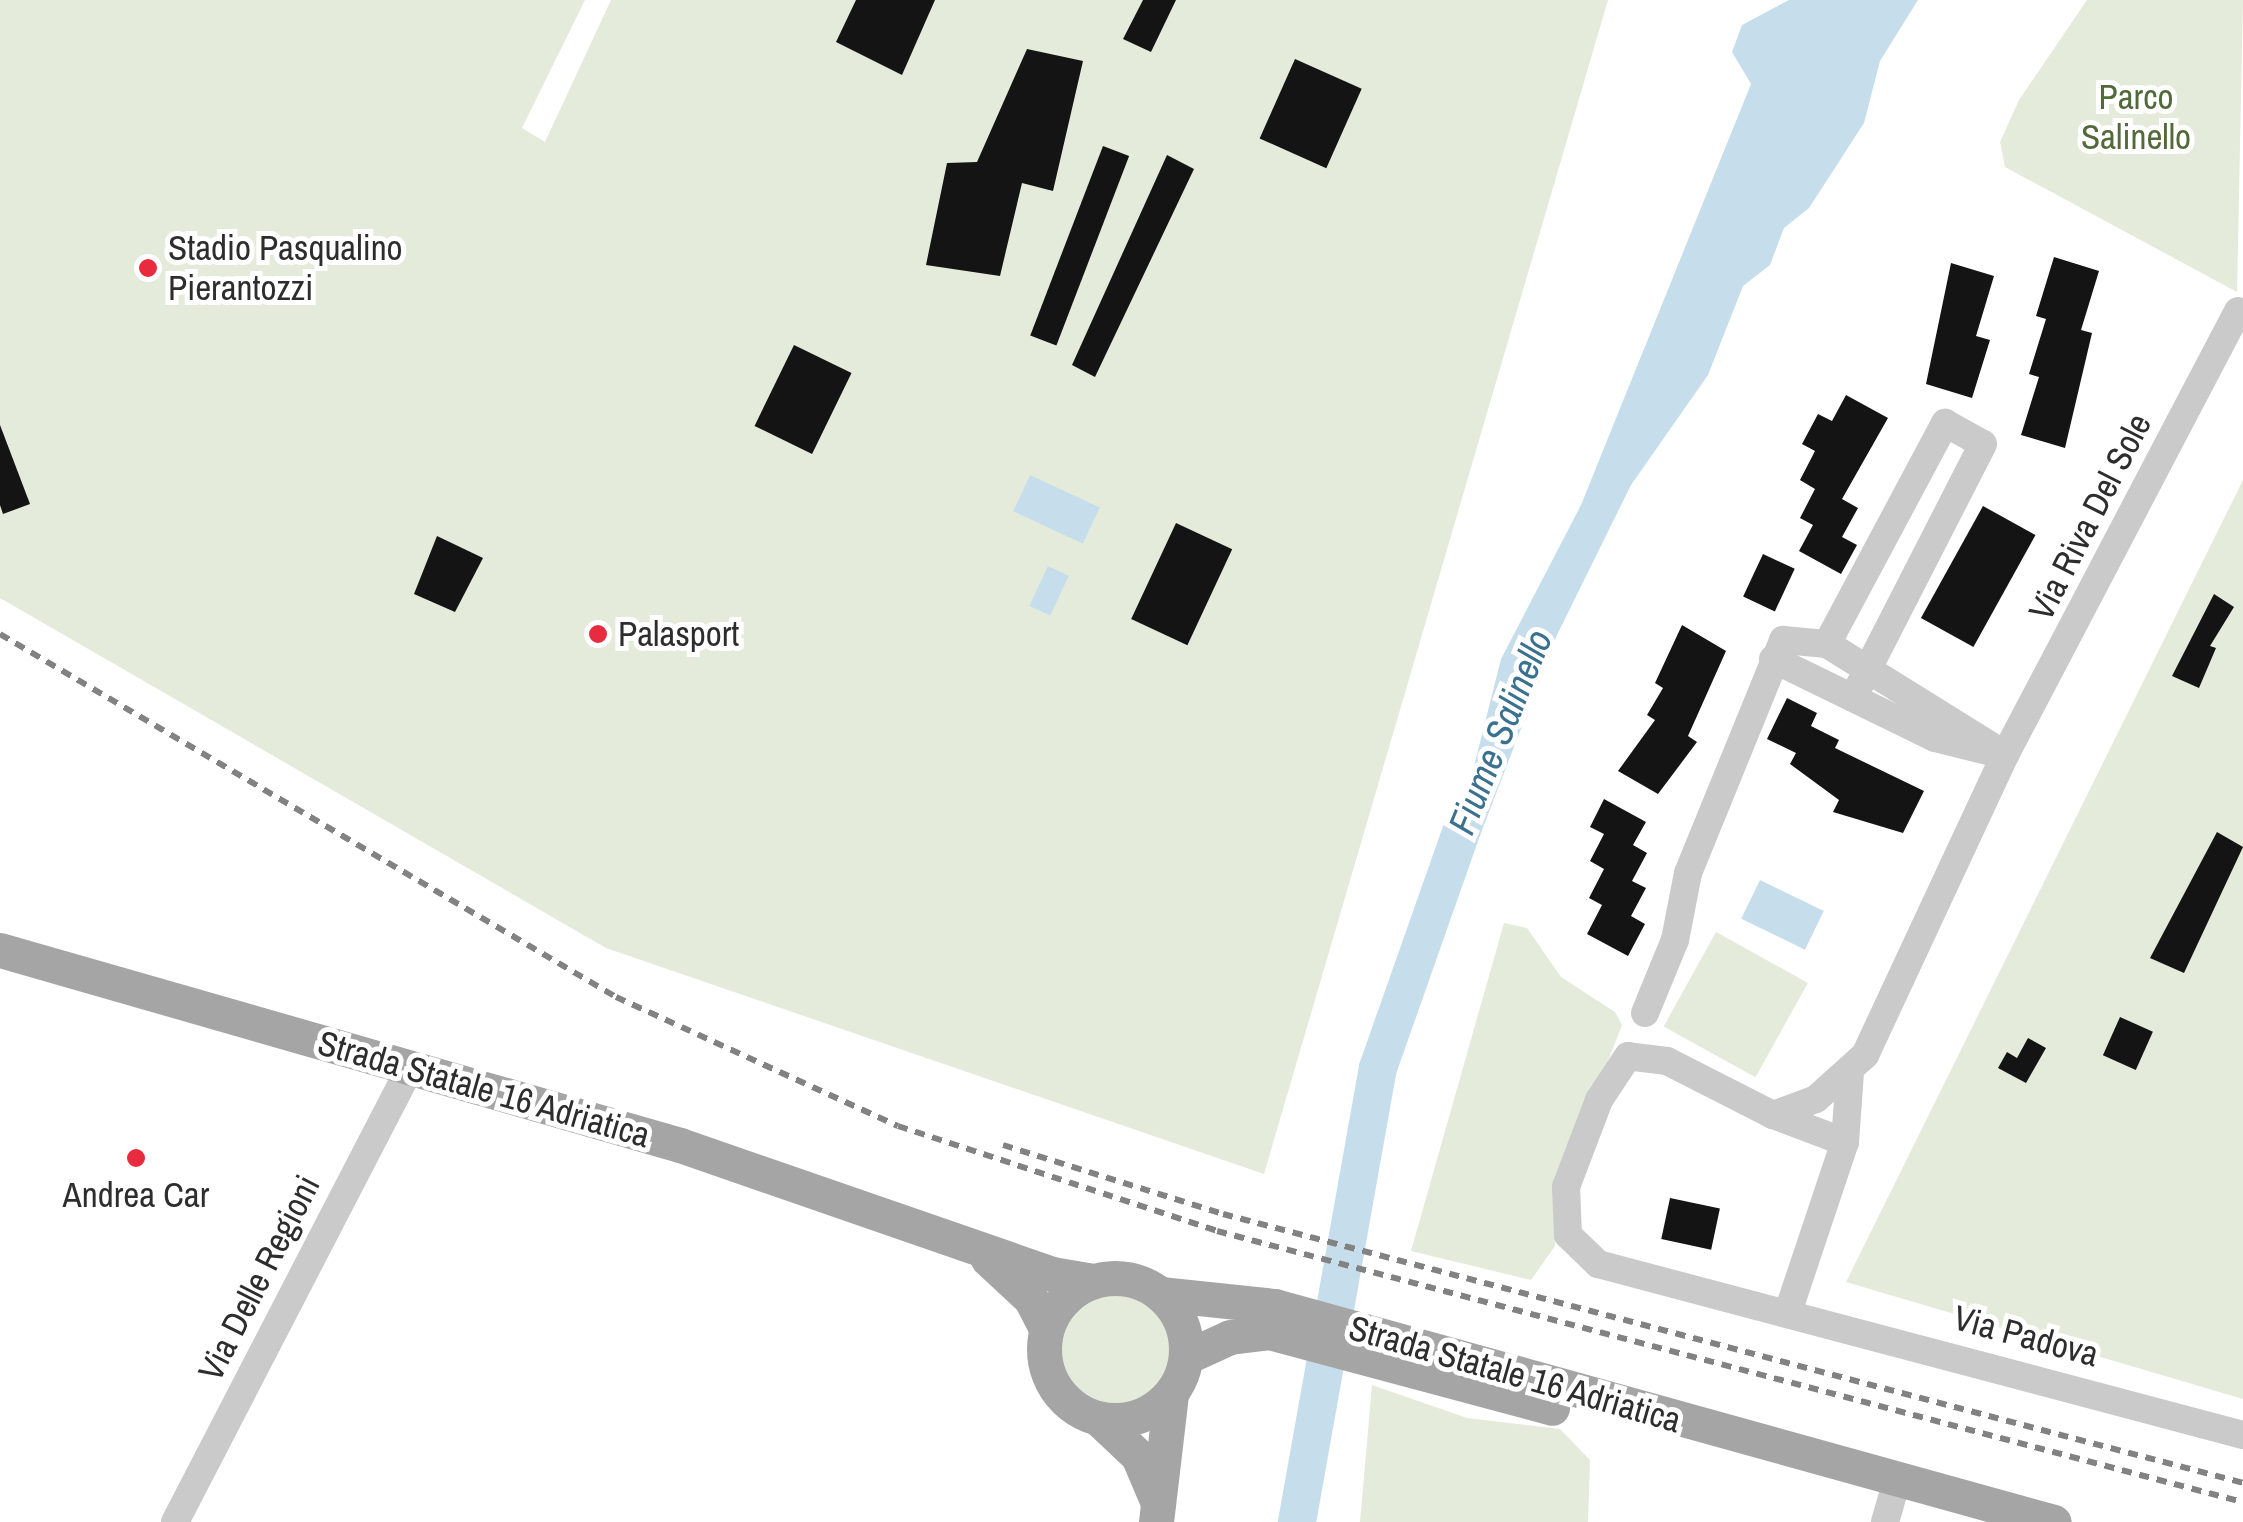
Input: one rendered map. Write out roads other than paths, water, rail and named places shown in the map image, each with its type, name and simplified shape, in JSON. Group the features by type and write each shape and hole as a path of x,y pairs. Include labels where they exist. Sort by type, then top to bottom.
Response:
{"main road":[{"name":"Strada Statale 16 Adriatica","path":"0,950 836,1193 1052,1274 1093,1281 1116,1277 1160,1294 1275,1306 1425,1365 1582,1414 1702,1426 2054,1522"},
{"name":"Strada Statale 16 Adriatica","path":"964,1240 1007,1273 1046,1328"},
{"path":"1093,1281 1072,1292 1046,1328 1048,1376 1060,1396 1098,1419 1138,1456 1157,1513"},
{"path":"1157,1513 1171,1394 1186,1358 1185,1334 1160,1294"},
{"name":"Strada Statale 16 Adriatica","path":"1186,1358 1230,1337 1269,1332 1425,1365"},
{"path":"1098,1419 1138,1417 1171,1394"}],"street":[{"name":"Via Riva Del Sole","path":"1788,1312 1844,1142 1850,1073 2005,755 2238,310"},
{"path":"1827,644 1945,424 1983,444 1853,698"},
{"path":"1645,1014 1675,940 1688,872 1783,640 1827,644 2005,755"},
{"path":"1772,660 1935,738 2005,755"},
{"path":"1788,1312 1598,1264 1568,1235 1566,1187 1599,1100 1628,1056 1667,1061 1774,1115 1844,1142"},
{"name":"Via Delle Regioni","path":"175,1522 410,1068"},
{"path":"1774,1115 1850,1073"},
{"name":"Via Padova","path":"1788,1312 2243,1434"},
{"path":"1885,1522 1898,1477"}],"water":[{"path":"1789,0 1918,0 1880,61 1864,123 1809,208 1784,228 1770,265 1743,286 1708,375 1631,485 1557,635 1479,838 1453,874 1435,873 1465,802 1501,659 1581,505 1751,84 1732,52 1742,25"},
{"path":"1030,475 1100,508 1083,544 1013,511"},
{"path":"1048,566 1069,576 1050,616 1029,606"},
{"path":"1760,880 1824,911 1805,950 1741,919"}],"waterway":[{"name":"Fiume Salinello","path":"1297,1522 1378,1068 1463,826"}],"railway":[{"path":"0,634 616,997 898,1126 1217,1231 2243,1502"},
{"path":"1003,1145 1223,1214 2243,1483"}],"place":[{"name":"Stadio Pasqualino Pierantozzi","path":"148,268"},
{"name":"Palasport","path":"598,634"},
{"name":"Andrea Car","path":"136,1158"}],"park label":[{"name":"Parco Salinello","path":"2136,117"}]}
